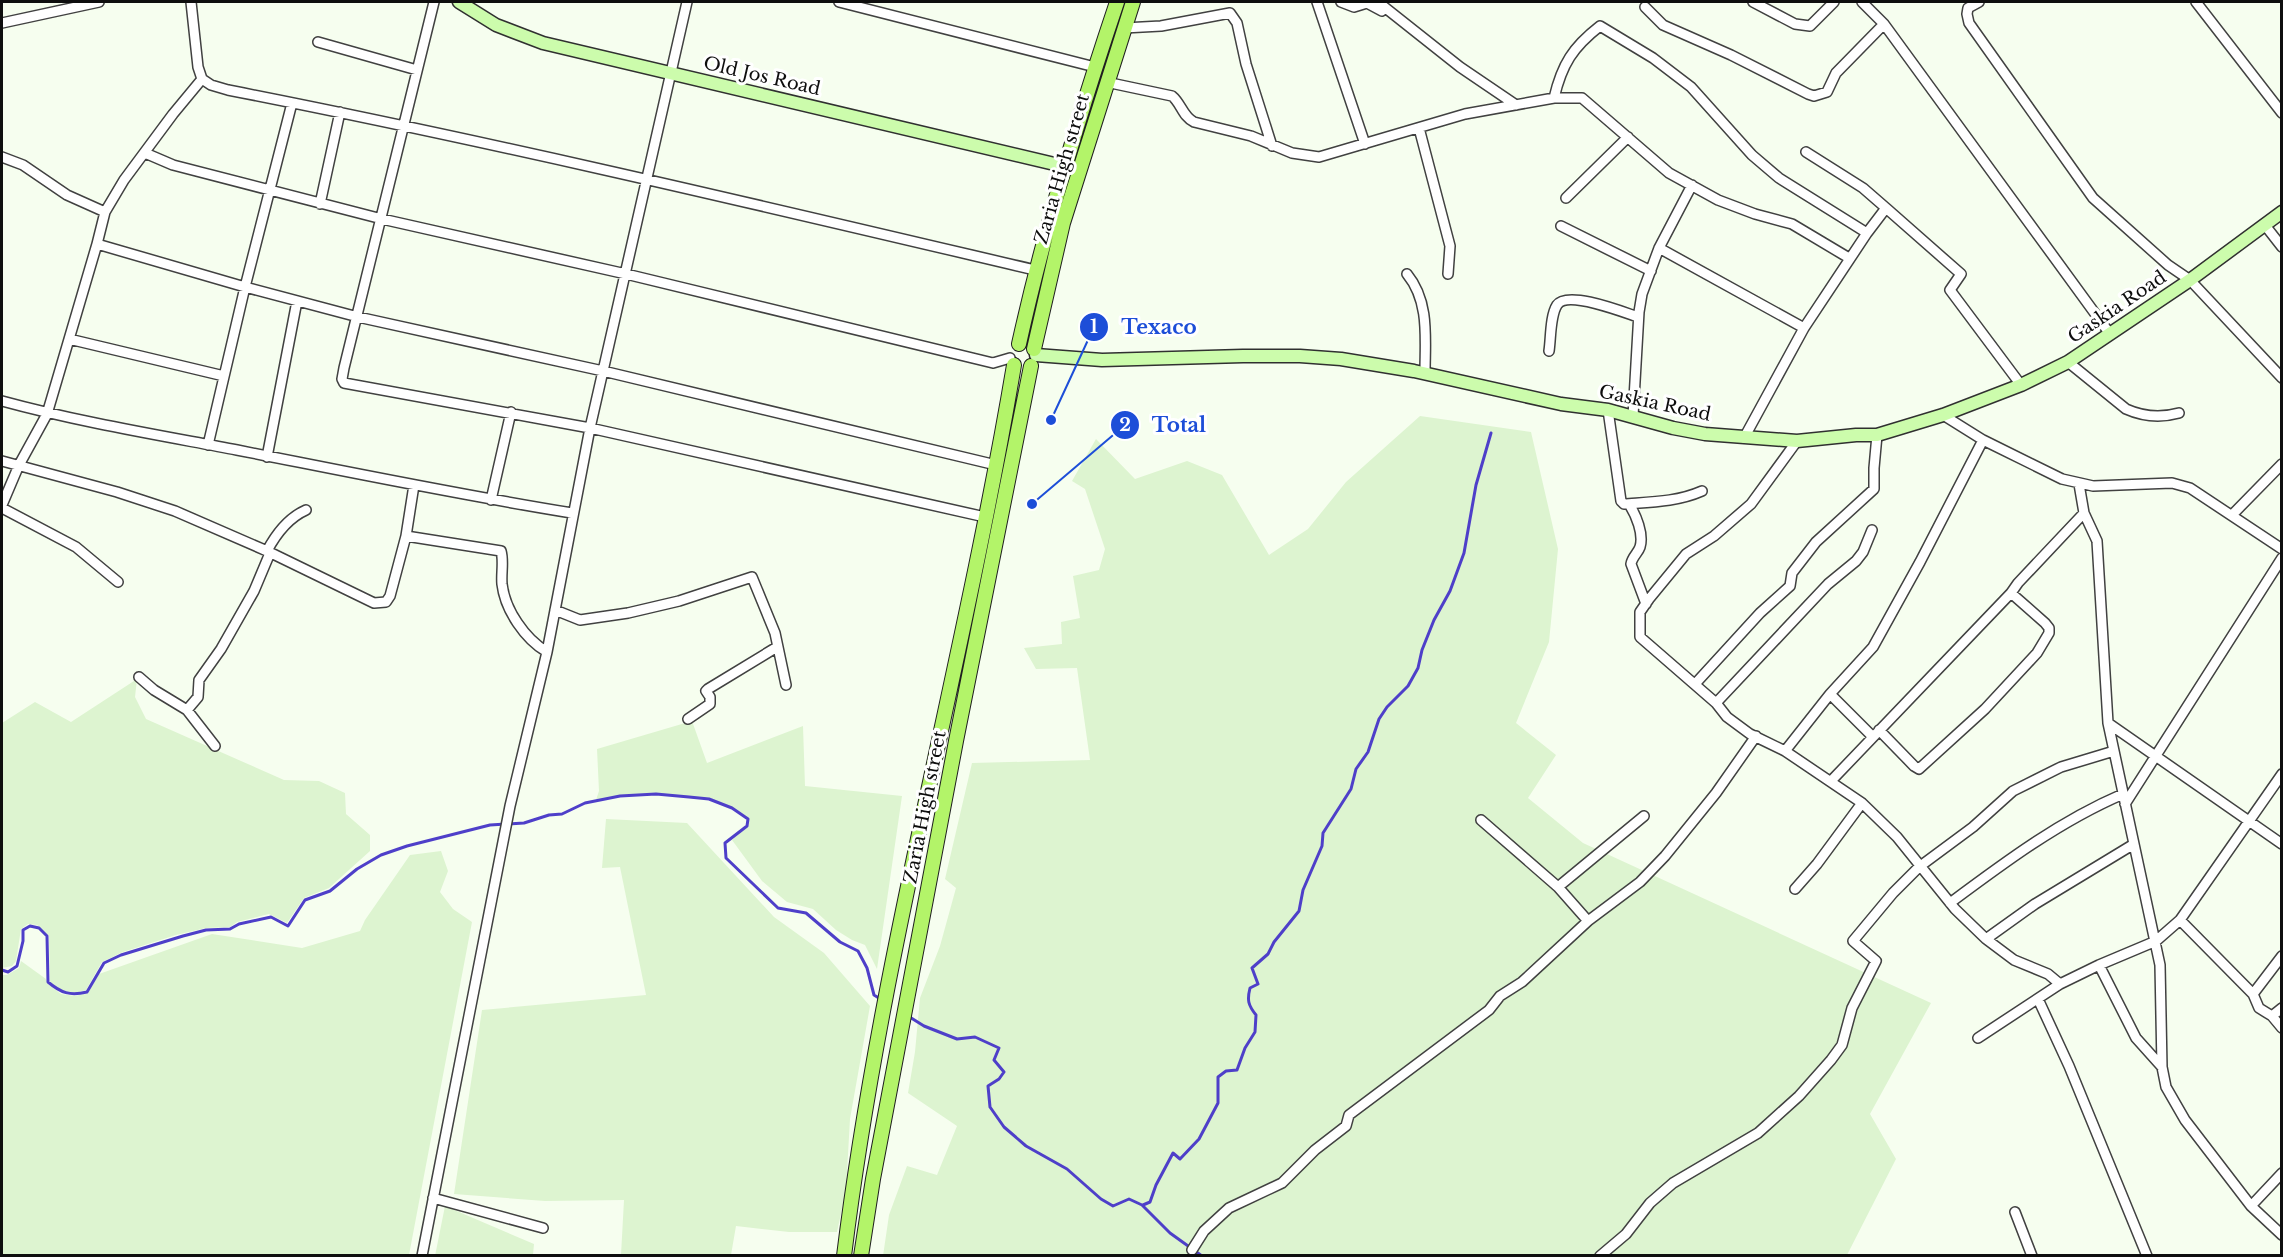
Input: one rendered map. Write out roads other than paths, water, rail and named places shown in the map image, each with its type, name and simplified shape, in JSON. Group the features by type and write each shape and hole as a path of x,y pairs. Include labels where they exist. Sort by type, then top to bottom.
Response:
{"main road":[{"name":"Old Jos Road","path":"459,2 496,25 523,36 1064,166"},
{"name":"Zaria High street","path":"1019,344 1035,270 1064,166 1117,2"},
{"name":"Zaria High street","path":"861,1256 873,1179 956,741 1063,223 1133,2"},
{"name":"Gaskia Road","path":"1034,357 1102,360 1300,356 1425,373 1561,404 1608,410 1673,428 1744,438 1797,441 1877,435 1943,415 2021,385 2068,362 2190,280 2282,212"},
{"path":"1019,344 1030,345 1034,357 1026,369 1012,362 1012,349 1019,344"},
{"name":"Zaria High street","path":"844,1256 853,1179 891,964 986,517 1012,362"}],"street":[{"path":"2,22 99,2"},
{"path":"191,2 198,67 202,79 211,85 646,179 1035,270"},
{"path":"434,2 358,317 342,373 344,383 590,428 986,517"},
{"path":"422,1256 510,806 547,652 590,428 687,2"},
{"path":"839,2 1095,67"},
{"path":"1317,2 1365,144"},
{"path":"1341,2 1354,7 1367,3 1402,22"},
{"path":"1378,2 1460,67 1516,105"},
{"path":"1753,2 1795,24 1810,27 1834,2"},
{"path":"1862,2 1884,24 2110,334"},
{"path":"1979,2 1968,8 1969,23 2093,198 2168,265 2190,280 2282,378"},
{"path":"2196,2 2282,113"},
{"path":"1645,7 1663,25 1814,96 1827,92 1836,73 1884,24"},
{"path":"1124,28 1161,26 1230,13 1235,17 1237,23 1242,49 1272,146"},
{"path":"1554,98 1562,69 1570,56 1600,26 1653,58 1691,87 1752,155 1779,178 1867,233"},
{"path":"318,42 417,70"},
{"path":"118,582 76,548 2,507 19,465 46,414 98,244 105,212 124,180 202,79"},
{"path":"1106,82 1172,96 1177,100 1188,119 1251,136 1292,153 1319,157 1465,114 1554,98 1582,98 1669,173 1718,200 1755,214 1792,224 1849,258"},
{"path":"208,445 292,103"},
{"path":"320,204 340,112"},
{"path":"1419,128 1450,246 1448,274"},
{"path":"1566,198 1628,137"},
{"path":"145,153 173,165 382,219 626,274 993,363 1012,362"},
{"path":"1806,153 1863,188 1961,273 1950,290 2021,385"},
{"path":"2,157 23,165 67,195 105,212"},
{"path":"1634,416 1641,294 1659,248 1692,185"},
{"path":"1744,438 1804,328 1849,258 1886,208"},
{"path":"2265,224 2282,247"},
{"path":"1561,226 1651,271"},
{"path":"98,244 358,317 603,371 996,465"},
{"path":"1659,248 1804,328"},
{"path":"1407,274 1417,286 1425,318 1425,373"},
{"path":"1550,351 1555,310 1559,302 1563,300 1579,299 1638,316"},
{"path":"267,457 297,301"},
{"path":"69,339 224,376"},
{"path":"2068,362 2132,411 2149,416 2166,417 2179,413"},
{"path":"2,401 46,414 491,500 572,513"},
{"path":"1608,410 1621,498 1624,504 1664,501 1702,491"},
{"path":"491,500 511,412"},
{"path":"1943,415 1983,440 2062,479 2079,484 2172,483 2190,488 2282,549"},
{"path":"1695,684 1760,613 1790,586 1792,573 1816,542 1874,489 1877,435"},
{"path":"1785,751 1830,694 1873,647 1983,440"},
{"path":"1797,441 1752,504 1714,536 1686,554 1640,612 1640,637 1716,703 1727,717 1785,751 1862,803 1897,837 1950,903 1986,939 2014,960 2048,974 2060,984"},
{"path":"2,461 175,511 269,552 366,601 383,603 390,596 406,536 414,485"},
{"path":"2232,515 2282,464"},
{"path":"2079,484 2084,513 2097,541 2108,723 2160,965 2162,1067 2166,1087 2185,1120 2250,1206 2282,1234"},
{"path":"1629,504 1635,512 1641,536 1641,546 1631,560 1631,564 1646,604"},
{"path":"186,710 198,697 199,680 221,649 254,591 274,538 298,514 306,510"},
{"path":"1831,781 2012,593 2018,583 2084,513"},
{"path":"1716,703 1828,584 1857,561 1872,530"},
{"path":"406,536 501,551 502,584 510,606 529,639 547,652"},
{"path":"1950,903 2008,859 2050,832 2098,805 2124,799 2156,755 2282,558"},
{"path":"555,610 580,620 628,613 679,601 753,577 775,633 786,685"},
{"path":"1830,694 1919,769 1984,709 2037,653 2049,633 2049,628 2045,623 2012,593"},
{"path":"688,719 710,704 711,698 706,691 777,647"},
{"path":"139,677 154,690 186,710 215,746"},
{"path":"2108,723 2282,843"},
{"path":"1192,1250 1204,1231 1229,1208 1282,1183 1315,1150 1346,1126 1349,1115 1489,1010 1500,996 1522,982 1588,921 1640,882 1665,856 1716,793 1756,736"},
{"path":"1600,1256 1626,1234 1650,1203 1673,1183 1758,1133 1775,1119 1831,1060 1842,1045 1852,1008 1875,961 1853,942 1893,893 1919,867 1973,827 2013,791 2061,767 2114,752"},
{"path":"1978,1038 2060,984 2099,964 2156,941 2180,920 2282,774"},
{"path":"1796,889 1862,803"},
{"path":"1557,887 1644,816"},
{"path":"1481,820 1557,887 1588,921"},
{"path":"1986,939 2035,904 2134,844"},
{"path":"2180,920 2253,994 2259,1008 2272,1016 2282,1028"},
{"path":"2253,994 2282,956"},
{"path":"2099,964 2136,1038 2162,1067"},
{"path":"2038,999 2069,1066 2147,1256"},
{"path":"2272,1016 2282,1008"},
{"path":"2250,1206 2282,1173"},
{"path":"434,1197 543,1228"},
{"path":"2015,1212 2032,1256"}],"waterway":[{"path":"1143,1205 1150,1202 1173,1153 1180,1159 1199,1139 1218,1103 1218,1077 1226,1071 1237,1070 1245,1048 1255,1032 1256,1015 1250,1005 1249,996 1250,988 1258,984 1252,968 1268,954 1274,942 1299,911 1303,890 1322,846 1323,833 1351,789 1356,769 1368,752 1379,719 1387,707 1408,686 1418,668 1422,650 1434,620 1450,591 1464,553 1476,485 1491,433"},
{"path":"2,970 8,972 17,966 23,941 23,930 30,926 39,928 47,936 48,982 66,993 87,992 104,963 121,955 206,930 230,929 239,924 271,917 288,926 305,900 330,891 357,869 381,855 490,825 524,823 549,815 562,814 585,803 620,796 656,794 709,799 732,808 748,819 747,826 725,843 726,858 778,908 806,913 840,942 858,951 867,968 874,995 882,1000"},
{"path":"908,1016 924,1026 957,1039 975,1037 999,1048 994,1060 1004,1072 999,1079 988,1086 990,1107 1004,1127 1026,1146 1067,1169 1101,1199 1113,1206 1129,1199 1142,1205 1170,1233 1202,1256"}],"place":[{"name":"Texaco","path":"1051,420"},
{"name":"Total","path":"1032,504"}]}
